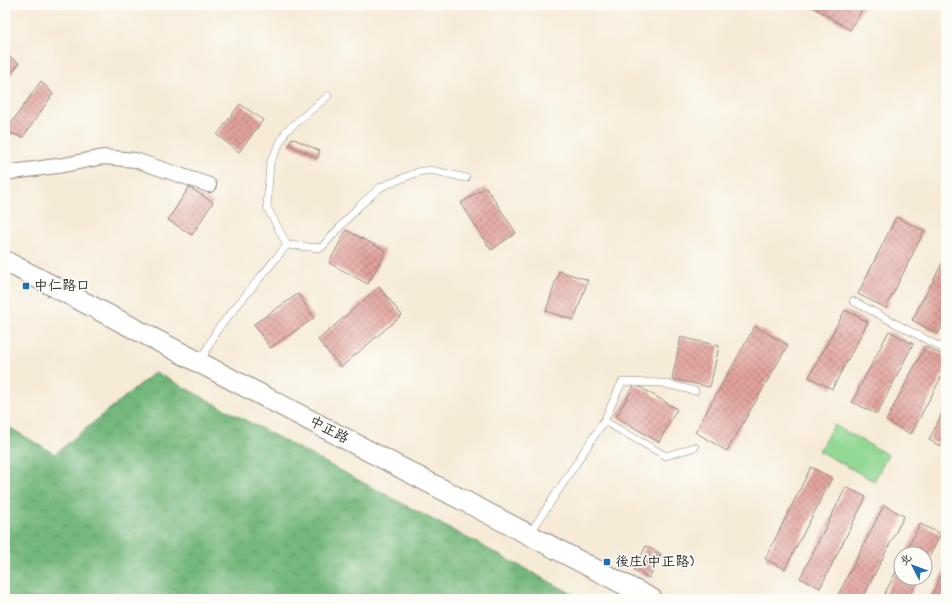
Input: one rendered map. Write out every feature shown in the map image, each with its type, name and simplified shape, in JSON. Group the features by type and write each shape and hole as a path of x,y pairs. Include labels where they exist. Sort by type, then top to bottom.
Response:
{"main road":[{"name":"中正路","path":"5,261 652,599"}],"street":[{"path":"5,173 64,165 104,157 135,160 209,185"}],"lane":[{"path":"287,246 267,207 270,163 286,131 328,96"},
{"path":"287,246 321,248 359,206 381,187 418,172 431,170 466,178"},
{"path":"200,362 217,330 287,246"},
{"path":"853,302 946,350"},
{"path":"529,535 604,420 622,382 662,383 695,391"},
{"path":"604,420 666,456 695,447"}],"green space":[{"path":"155,372 582,599 5,599 5,425 55,454"},
{"path":"834,425 888,455 874,481 819,451"}],"building":[{"path":"810,5 865,5 850,30"},
{"path":"5,54 19,63 5,83"},
{"path":"41,81 53,94 23,137 5,132"},
{"path":"240,104 263,120 239,152 217,135"},
{"path":"292,138 320,151 317,158 289,145"},
{"path":"189,187 213,202 192,235 168,220"},
{"path":"486,187 516,233 491,250 461,203"},
{"path":"896,217 924,231 886,308 858,294"},
{"path":"346,230 386,251 368,284 329,263"},
{"path":"946,256 946,319 938,334 912,320"},
{"path":"559,271 588,280 574,320 546,311"},
{"path":"379,287 402,315 341,367 318,340"},
{"path":"298,294 314,318 270,348 254,324"},
{"path":"845,310 868,322 832,389 809,377"},
{"path":"755,326 788,345 727,451 695,432"},
{"path":"889,331 913,344 877,414 852,402"},
{"path":"681,337 719,346 710,387 672,379"},
{"path":"925,346 946,357 946,368 911,434 886,421"},
{"path":"635,384 677,409 659,442 616,417"},
{"path":"946,406 946,449 929,440"},
{"path":"811,467 832,478 785,569 765,559"},
{"path":"846,487 866,497 820,588 800,578"},
{"path":"884,505 904,516 862,599 842,599 837,597"},
{"path":"920,524 941,534 933,550 933,546 909,546"},
{"path":"646,546 661,554 649,578 634,570"},
{"path":"946,566 946,599 929,599"},
{"path":"893,578 893,586 915,586 908,599 882,599"}],"place":[{"name":"中仁路口","path":"26,286"},
{"name":"後庄(中正路)","path":"607,562"}]}
